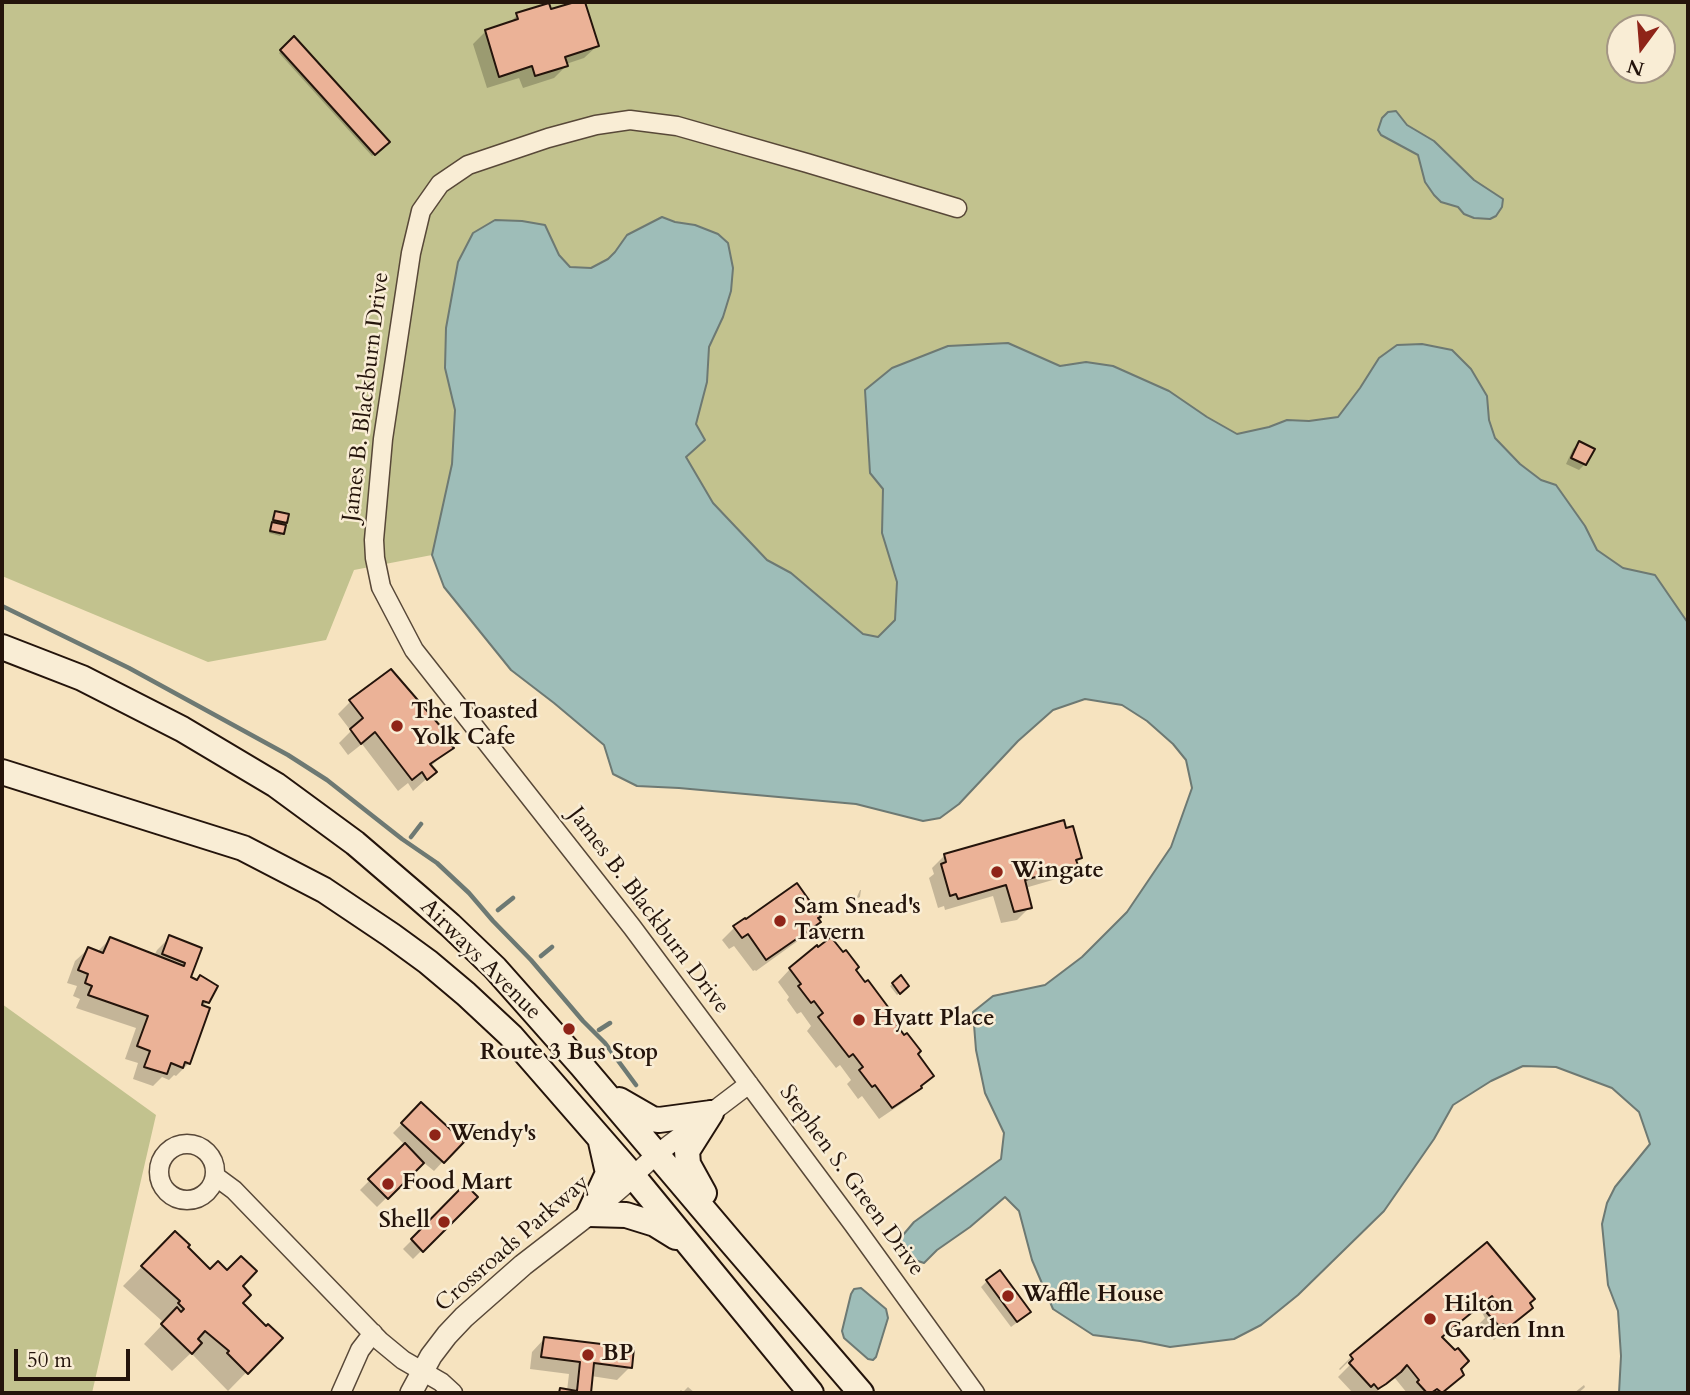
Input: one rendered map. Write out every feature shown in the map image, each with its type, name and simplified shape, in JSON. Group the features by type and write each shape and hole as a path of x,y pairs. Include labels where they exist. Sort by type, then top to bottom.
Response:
{"main road":[{"name":"Airways Avenue","path":"2,647 82,678 182,729 276,785 355,843 450,925 495,968 604,1092 861,1393"},
{"name":"Airways Avenue","path":"2,772 243,848 324,890 428,962 511,1036 634,1176 811,1393"},
{"path":"604,1092 652,1119 711,1113"},
{"path":"711,1113 687,1151 687,1158 731,1242"},
{"path":"600,1138 608,1173 589,1214 626,1215 655,1224 689,1245"}],"street":[{"name":"James B. Blackburn Drive","path":"749,1084 632,927 414,650 381,587 375,558 375,520 383,439 411,253 421,211 440,184 468,166 548,138 596,125 630,120 677,126 957,208"},
{"name":"Stephen S. Green Drive","path":"634,1176 657,1154 749,1084 975,1393"},
{"path":"215,1176 234,1190 373,1333 404,1360 441,1382 453,1393"},
{"name":"Crossroads Parkway","path":"411,1393 422,1371 447,1335 464,1317 523,1265 634,1176"},
{"path":"341,1393 360,1350 373,1333"}],"green space":[{"path":"2,2 1688,2 1688,623 1655,575 1623,568 1597,550 1585,526 1556,485 1541,480 1494,438 1487,396 1360,388 1338,417 1309,421 1287,420 1237,434 1169,391 1149,383 1086,362 1060,366 1008,343 883,489 882,533 897,582 896,620 878,637 863,634 791,573 767,560 713,503 685,457 707,382 709,347 723,317 718,234 662,217 627,235 615,252 591,268 570,267 559,255 545,225 495,220 446,328 445,367 455,409 452,464 432,555 354,570 326,640 208,662 2,576"},
{"path":"2,1004 156,1115 92,1393 2,1393"}],"water":[{"path":"1396,111 1407,125 1434,141 1474,180 1503,199 1502,207 1496,216 1490,219 1474,218 1464,214 1458,207 1441,202 1434,195 1425,182 1418,155 1381,135 1378,130 1382,118 1388,112"},
{"path":"662,217 718,234 728,243 733,268 731,291 709,347 707,382 696,424 705,440 686,457 713,503 767,560 791,573 863,634 878,637 895,620 897,582 882,533 883,489 870,473 865,390 892,368 948,346 1008,343 1060,366 1086,362 1113,366 1169,391 1237,434 1287,420 1309,421 1338,417 1379,358 1397,345 1422,344 1452,350 1471,369 1487,396 1489,420 1495,438 1520,464 1541,480 1556,485 1585,526 1597,550 1623,568 1655,575 1688,623 1688,1393 1619,1393 1621,1356 1618,1311 1608,1285 1602,1224 1607,1203 1615,1187 1650,1144 1639,1112 1612,1088 1556,1067 1523,1066 1491,1081 1453,1105 1434,1139 1384,1211 1298,1295 1261,1325 1234,1339 1170,1347 1093,1335 1053,1309 1032,1260 1019,1211 1005,1197 924,1263 909,1258 899,1247 903,1235 914,1222 1001,1159 1004,1133 985,1093 976,1050 973,1012 993,996 1045,985 1082,957 1127,912 1171,847 1192,788 1186,760 1173,744 1147,721 1122,705 1085,699 1053,710 1018,741 959,804 940,818 923,821 856,804 637,786 613,774 604,745 511,670 444,587 432,555 452,464 455,410 445,368 446,328 458,262 473,233 495,220 522,221 545,225 559,255 570,267 591,268 608,259 627,235"},
{"path":"861,1288 886,1309 888,1318 873,1360 868,1359 844,1338 842,1331 851,1294 854,1289"}],"building":[{"path":"585,2 599,46 565,57 568,66 535,76 532,66 499,77 485,30 518,19 516,13 549,3 551,9"},
{"path":"294,36 390,142 375,155 280,50"},
{"path":"1579,441 1595,449 1586,465 1571,458"},
{"path":"275,511 289,514 287,523 273,520"},
{"path":"272,522 286,525 284,534 270,531"},
{"name":"The Toasted Yolk Cafe","path":"391,669 454,742 450,744 454,748 430,764 437,772 427,780 422,772 412,780 375,732 361,744 350,729 363,718 349,700"},
{"name":"Wingate","path":"1064,820 1066,828 1073,826 1082,858 1076,860 1078,865 1025,880 1032,908 1014,912 1006,885 958,899 956,894 950,896 941,864 946,862 944,854"},
{"name":"Sam Snead's Tavern","path":"797,883 821,917 818,918 821,922 766,960 748,934 742,938 733,926"},
{"path":"169,935 202,948 191,977 197,980 200,975 218,986 209,1003 203,1001 202,1005 210,1008 190,1064 185,1062 183,1068 171,1063 167,1074 144,1067 150,1051 137,1046 148,1016 88,995 92,986 85,983 88,974 78,970 88,947 103,953 110,937 184,966 185,963 162,954"},
{"name":"Hyatt Place","path":"831,937 859,967 856,970 865,982 868,980 900,1023 897,1025 904,1035 907,1033 921,1051 918,1054 934,1076 921,1086 922,1088 892,1108 875,1085 872,1087 859,1070 863,1067 853,1054 849,1057 818,1017 823,1013 798,986 801,984 789,968"},
{"path":"901,975 909,986 900,994 892,983"},
{"path":"421,1102 464,1142 444,1163 401,1123"},
{"path":"405,1143 424,1163 388,1199 368,1179"},
{"path":"465,1184 478,1197 423,1252 411,1239"},
{"path":"175,1231 210,1269 218,1261 227,1270 241,1256 257,1271 243,1286 251,1295 243,1303 266,1326 268,1324 283,1338 248,1374 227,1353 229,1351 205,1331 198,1339 202,1343 192,1354 161,1324 177,1307 181,1312 184,1309 178,1303 180,1301 141,1266"},
{"name":"Hilton Garden Inn","path":"1487,1242 1535,1299 1530,1303 1533,1308 1508,1328 1503,1324 1500,1327 1487,1313 1497,1304 1492,1296 1442,1337 1455,1350 1458,1348 1469,1361 1461,1369 1464,1375 1442,1393 1437,1389 1427,1393 1407,1365 1378,1389 1374,1384 1371,1387 1349,1363 1353,1359 1350,1355"},
{"name":"Waffle House","path":"1000,1270 1031,1312 1017,1322 986,1280"},
{"path":"544,1337 634,1348 632,1368 594,1363 591,1393 559,1393 560,1388 577,1391 580,1362 541,1357"}],"waterway":[{"path":"2,606 129,668 288,755 327,780 437,863 469,893 531,960 605,1043 636,1085"},
{"path":"411,837 421,824"},
{"path":"498,910 513,898"},
{"path":"541,956 552,947"},
{"path":"599,1030 610,1023"}],"place":[{"name":"The Toasted Yolk Cafe","path":"397,726"},
{"name":"Wingate","path":"997,872"},
{"name":"Sam Snead's Tavern","path":"780,921"},
{"name":"Hyatt Place","path":"859,1020"},
{"name":"Route 3 Bus Stop","path":"569,1029"},
{"name":"Wendy's","path":"435,1135"},
{"name":"Food Mart","path":"388,1184"},
{"name":"Shell","path":"444,1222"},
{"name":"Waffle House","path":"1008,1296"},
{"name":"Hilton Garden Inn","path":"1430,1319"},
{"name":"BP","path":"588,1355"}]}
